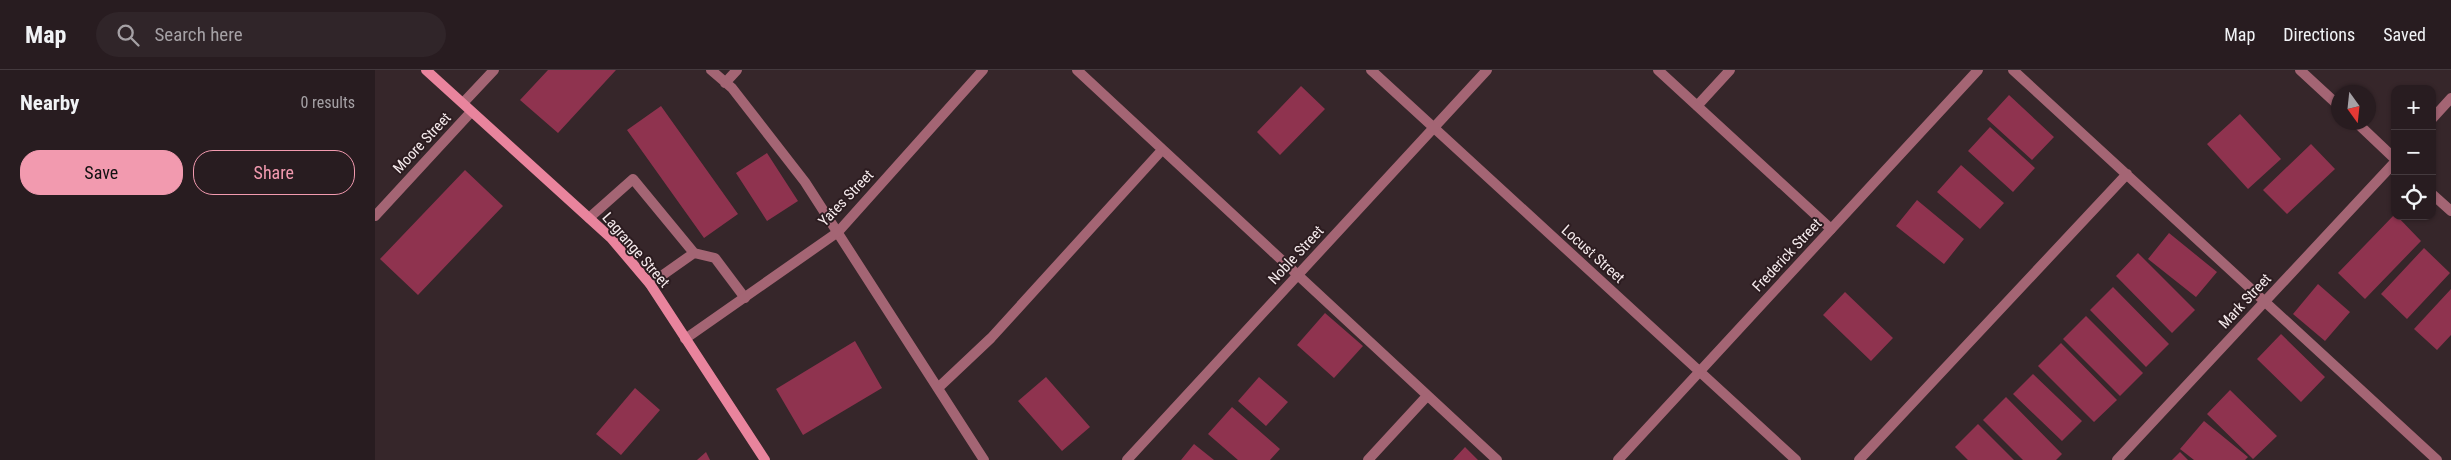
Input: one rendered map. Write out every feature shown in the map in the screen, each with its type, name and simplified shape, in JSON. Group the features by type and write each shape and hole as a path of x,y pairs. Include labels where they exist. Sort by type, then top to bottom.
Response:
{"main road":[{"name":"Lagrange Street","path":"427,70 611,238 649,284 765,460"}],"street":[{"name":"Moore Street","path":"463,103 494,70"},
{"path":"711,70 758,120 805,182 984,460"},
{"path":"725,83 737,70"},
{"name":"Yates Street","path":"685,339 838,232 983,70"},
{"path":"1077,70 1497,460"},
{"name":"Locust Street","path":"1371,70 1701,371 1795,460"},
{"name":"Noble Street","path":"1127,460 1487,70"},
{"path":"1658,70 1831,229"},
{"path":"1697,106 1730,70"},
{"name":"Frederick Street","path":"1619,460 1978,70"},
{"path":"2013,70 2437,460"},
{"path":"2299,70 2331,99"},
{"path":"2436,115 2451,98"},
{"name":"Moore Street","path":"375,216 471,112"},
{"path":"2364,130 2391,156"},
{"path":"938,388 991,338 1162,150"},
{"name":"Mark Street","path":"2117,460 2391,164"},
{"path":"1859,460 2127,174"},
{"path":"589,218 633,179 694,253 715,258 745,298"},
{"path":"2436,198 2451,211"},
{"path":"649,284 694,253"},
{"path":"1368,460 1427,396"}],"building":[{"path":"548,70 616,70 558,133 520,100"},
{"path":"1301,86 1325,109 1280,155 1257,132"},
{"path":"2009,95 2054,137 2032,160 1987,119"},
{"path":"661,106 738,214 704,238 627,130"},
{"path":"2240,114 2281,159 2248,189 2207,144"},
{"path":"1990,127 2035,168 2013,192 1968,151"},
{"path":"2311,144 2335,169 2287,214 2263,190"},
{"path":"767,153 798,201 767,221 736,173"},
{"path":"1961,165 2004,203 1980,229 1937,192"},
{"path":"465,170 503,206 418,295 380,259"},
{"path":"1917,200 1964,239 1944,264 1896,226"},
{"path":"2391,218 2391,220 2401,220 2421,241 2365,299 2338,273"},
{"path":"2169,233 2217,272 2196,297 2148,259"},
{"path":"2424,248 2450,273 2407,319 2381,294"},
{"path":"2138,253 2195,310 2172,333 2116,276"},
{"path":"2318,284 2350,312 2325,341 2293,314"},
{"path":"2113,287 2169,344 2146,367 2090,310"},
{"path":"2451,289 2451,335 2437,350 2414,329"},
{"path":"1845,292 1893,338 1871,361 1823,315"},
{"path":"1325,313 1363,346 1334,378 1297,345"},
{"path":"2086,316 2143,373 2120,396 2063,339"},
{"path":"2281,334 2325,377 2301,402 2257,359"},
{"path":"855,341 882,388 803,435 776,389"},
{"path":"2061,343 2117,400 2094,422 2038,366"},
{"path":"2033,374 2082,421 2062,441 2013,394"},
{"path":"1046,377 1090,427 1062,451 1018,401"},
{"path":"1259,377 1288,402 1266,426 1238,401"},
{"path":"635,388 660,410 621,455 596,434"},
{"path":"2230,390 2277,436 2253,459 2207,414"},
{"path":"2006,397 2062,454 2056,460 2023,460 1983,420"},
{"path":"1232,407 1280,449 1270,460 1238,460 1208,434"},
{"path":"2204,421 2248,457 2245,460 2194,460 2180,449"},
{"path":"1978,424 2014,460 1968,460 1955,447"},
{"path":"1194,444 1214,460 1181,460"},
{"path":"1465,447 1478,460 1453,460"},
{"path":"706,452 710,460 697,460"},
{"path":"2180,452 2188,460 2172,460"}]}
